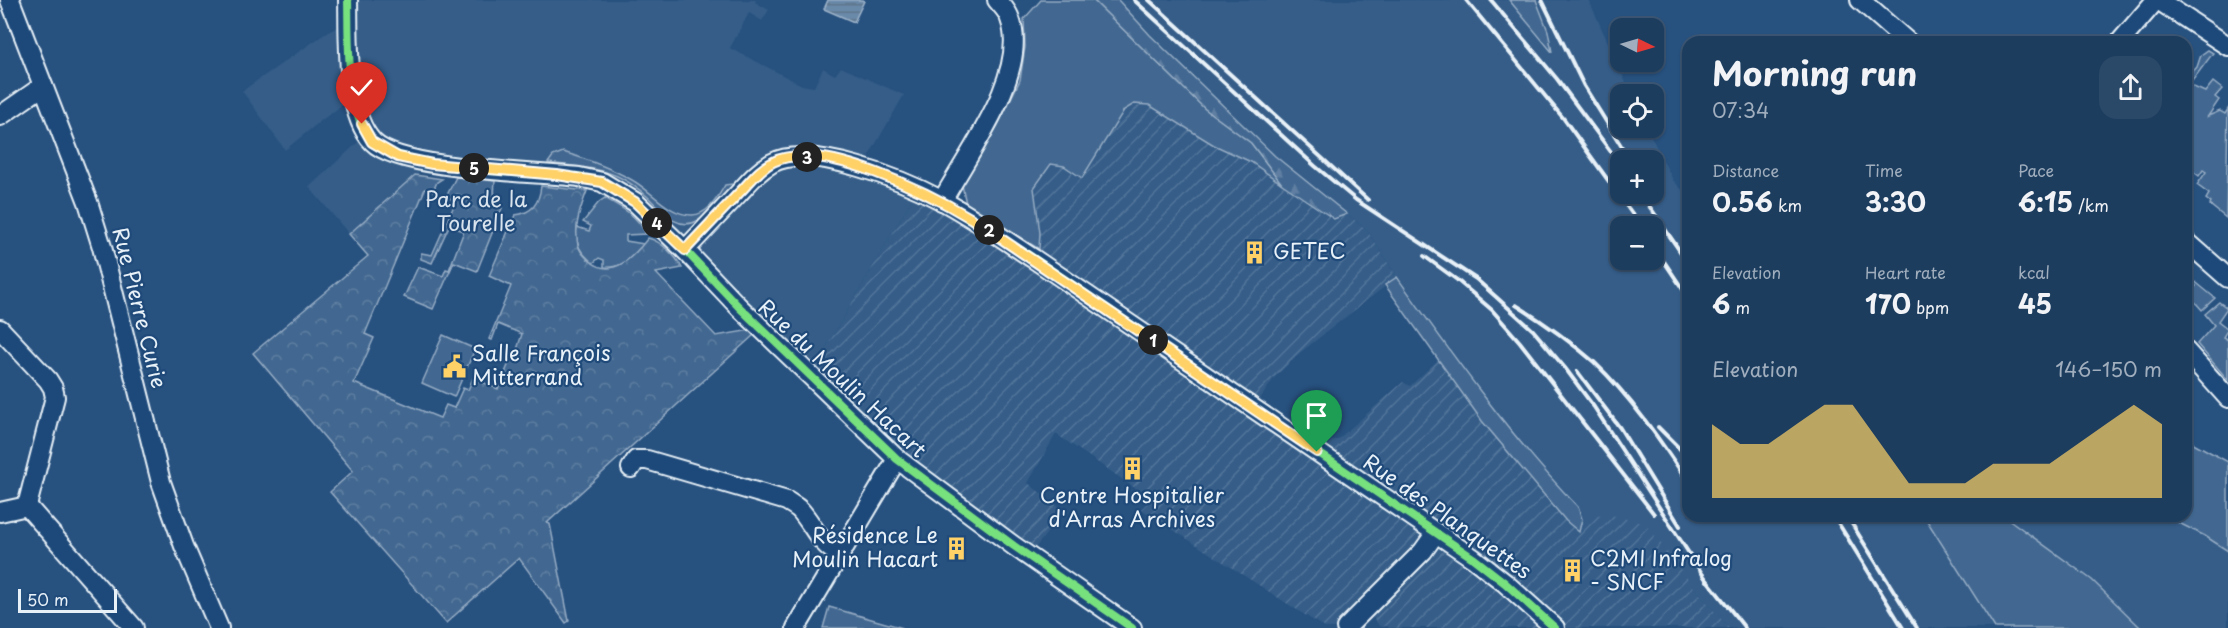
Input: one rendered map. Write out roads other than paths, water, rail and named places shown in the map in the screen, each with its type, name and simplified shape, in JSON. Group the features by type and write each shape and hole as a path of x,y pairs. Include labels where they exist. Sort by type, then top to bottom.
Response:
{"street":[{"name":"Rue Pierre Curie","path":"10,0 88,202 102,247 161,483 184,546 219,628"},
{"name":"Rue du Moulin Hacart","path":"348,0 351,89 362,124 372,142 398,157 432,164 557,175 602,182 635,202 685,250 716,285 897,459 1014,546 1132,628"},
{"path":"942,201 1002,92 1012,62 1014,40 1011,20 997,0"},
{"path":"1860,0 1901,36"},
{"path":"2125,36 2157,0 2228,46"},
{"path":"0,116 43,86"},
{"name":"Rue des Planquettes","path":"685,250 748,183 774,162 798,157 837,161 942,201 1034,259 1473,558 1555,628"},
{"path":"2192,246 2228,278"},
{"path":"0,329 48,380 55,397 27,506"},
{"path":"2192,358 2228,398"},
{"path":"796,628 897,459"},
{"path":"631,468 636,460 647,460 787,501 800,510 832,551 840,554"},
{"path":"0,512 27,506"},
{"path":"27,506 134,628"},
{"path":"1346,628 1436,534"}],"railway":[{"path":"1134,0 1315,166 1356,200 1476,279 1533,330 1594,407 1707,581"},
{"path":"1149,0 1368,200"},
{"path":"1466,0 1564,119 1634,216"},
{"path":"1491,0 1557,79 1610,151"},
{"path":"1542,0 1584,86 1624,150"},
{"path":"1648,204 1682,254"},
{"path":"1424,256 1492,310 1520,342 1654,514"},
{"path":"1664,261 1682,288"},
{"path":"1516,305 1566,339 1608,375 1644,419 1682,473"},
{"path":"1577,371 1620,428 1680,526"},
{"path":"1658,427 1682,451"},
{"path":"1838,522 1903,628"},
{"path":"1851,522 1917,628"},
{"path":"1703,575 1745,628"}],"place":[{"name":"GETEC","path":"1255,252"},
{"name":"Salle François Mitterrand","path":"454,366"},
{"name":"Centre Hospitalier d'Arras Archives","path":"1132,468"},
{"name":"Résidence Le Moulin Hacart","path":"956,548"},
{"name":"C2MI Infralog - SNCF","path":"1572,571"}],"park label":[{"name":"Parc de la Tourelle","path":"476,212"}]}
